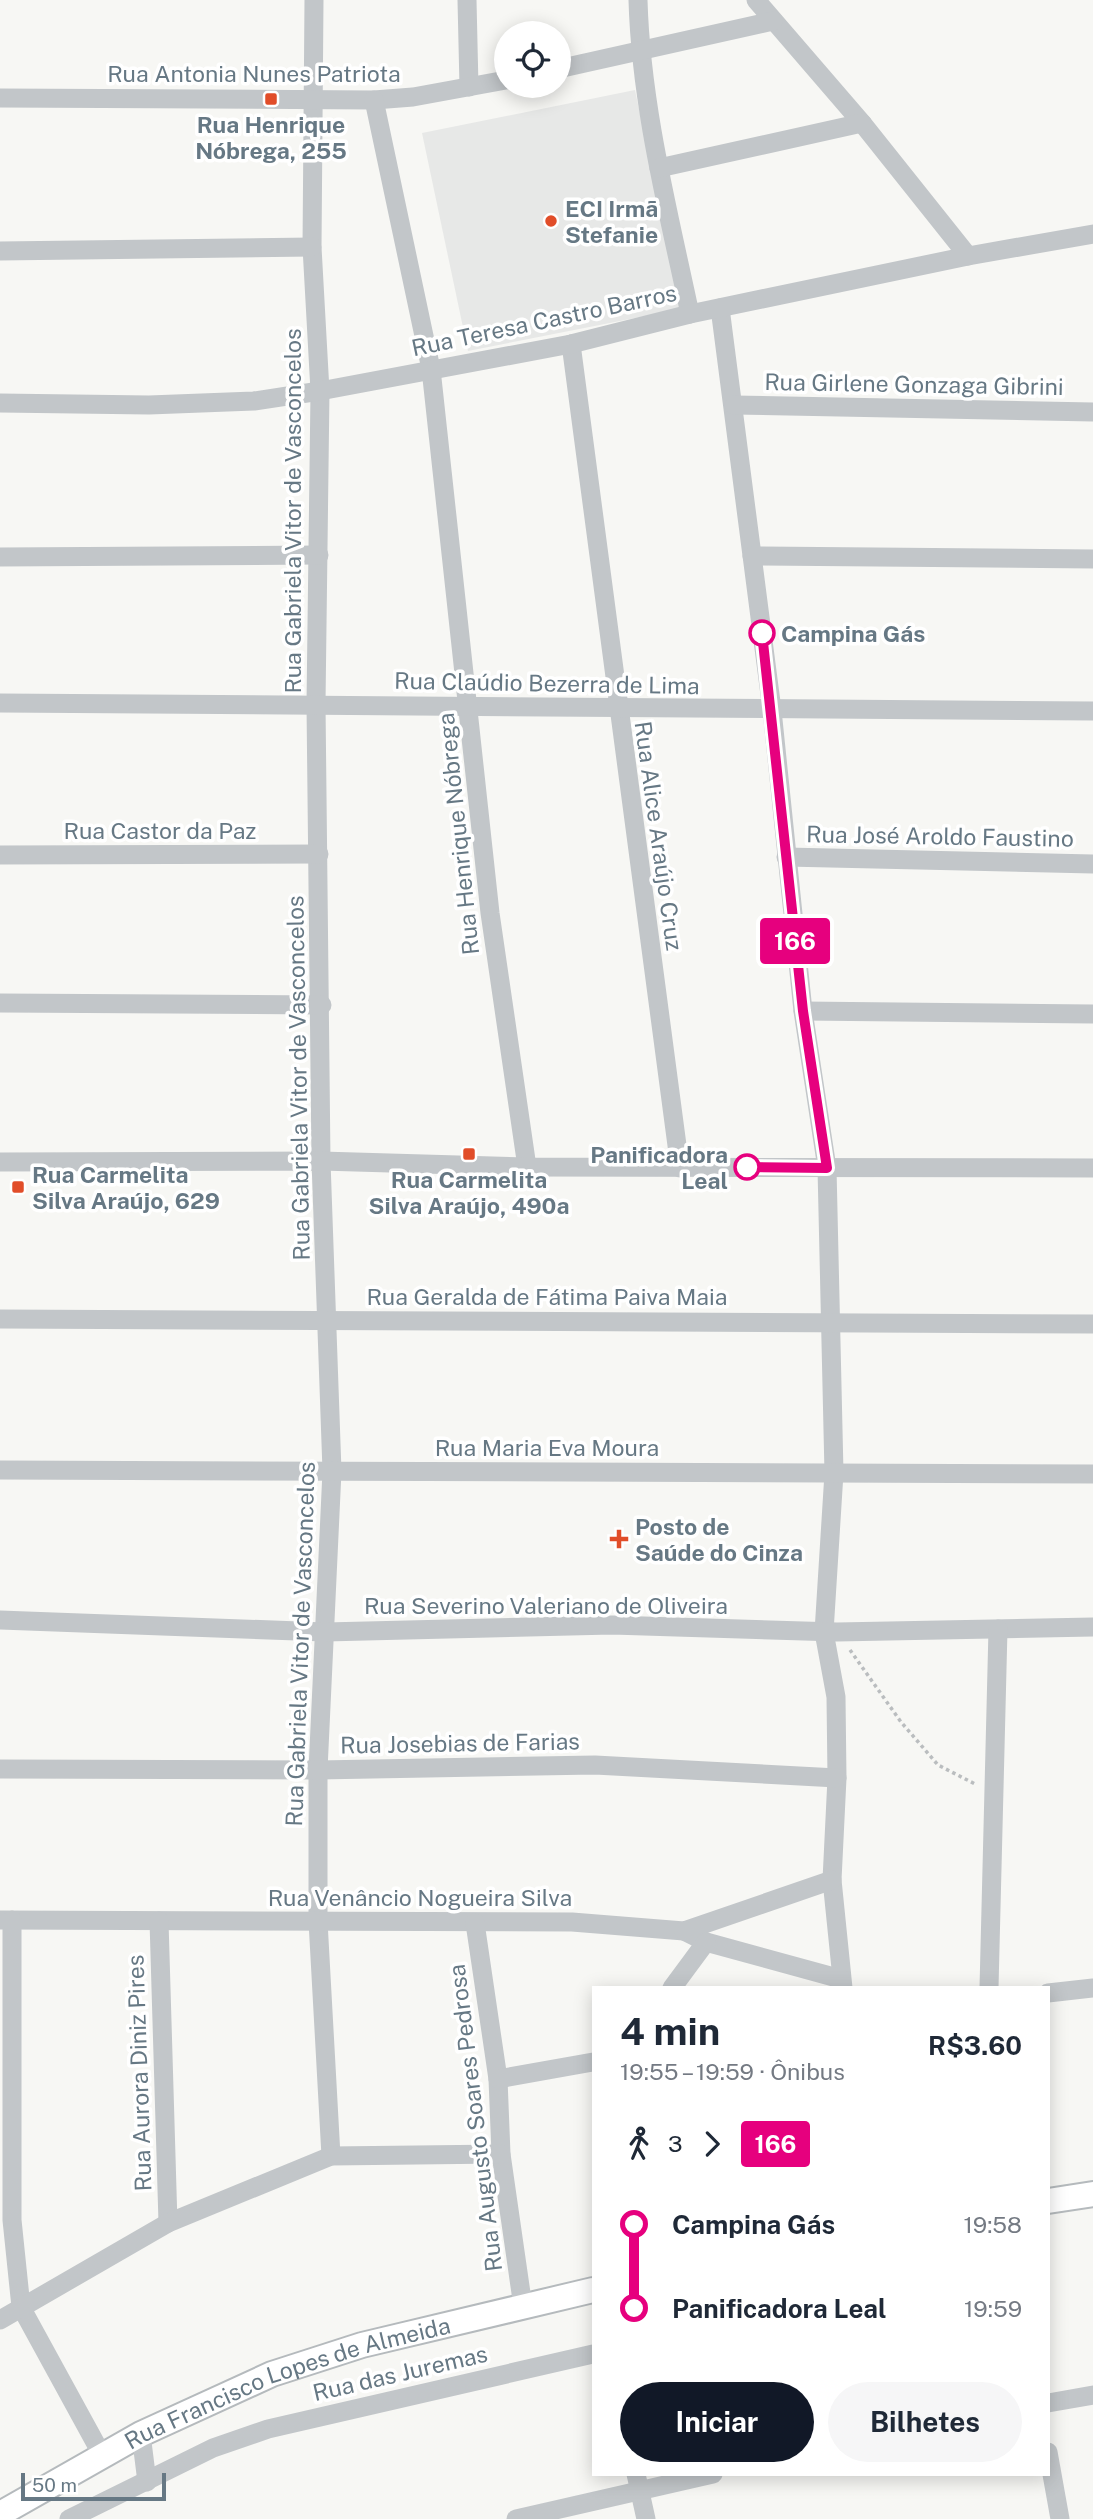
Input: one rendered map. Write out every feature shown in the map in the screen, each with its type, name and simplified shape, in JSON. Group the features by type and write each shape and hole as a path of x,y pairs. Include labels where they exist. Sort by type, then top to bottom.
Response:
{"main road":[{"path":"1050,2202 1093,2194"},
{"name":"Rua Francisco Lopes de Almeida","path":"0,2514 141,2434 272,2374 362,2345 592,2290"}],"street":[{"name":"Rua Gabriela Vitor de Vasconcelos","path":"314,0 312,247 320,391 316,704 322,1005 321,1161 332,1471 318,1770 318,1921 331,2156"},
{"path":"467,0 469,87"},
{"path":"638,0 639,53 659,168 690,314"},
{"path":"756,0 862,124 968,256"},
{"path":"571,66 773,21"},
{"name":"Rua Antonia Nunes Patriota","path":"0,98 374,100 494,82"},
{"name":"Rua Henrique Nóbrega","path":"374,100 431,369 470,705 490,913 527,1167"},
{"path":"659,168 862,124"},
{"name":"Rua Teresa Castro Barros","path":"0,403 149,405 254,401 320,391 571,344 690,314 968,256 1093,234"},
{"path":"0,251 312,247"},
{"path":"684,1931 706,1942 842,1984 832,1880 837,1778 836,1697 830,1632 834,1473 827,1168 803,1011 772,710 720,308"},
{"name":"Rua Alice Araújo Cruz","path":"571,344 617,709 680,1168"},
{"name":"Rua Girlene Gonzaga Gibrini","path":"734,405 1093,411"},
{"path":"0,557 319,555"},
{"path":"752,556 1093,559"},
{"name":"Rua Claúdio Bezerra de Lima","path":"0,703 1093,711"},
{"name":"Rua Castor da Paz","path":"0,855 319,854"},
{"name":"Rua José Aroldo Faustino","path":"786,857 1093,864"},
{"path":"0,1003 322,1005"},
{"path":"803,1011 1093,1014"},
{"path":"0,1162 321,1161 527,1167 1093,1168"},
{"name":"Rua Geralda de Fátima Paiva Maia","path":"0,1319 1093,1324"},
{"name":"Rua Maria Eva Moura","path":"0,1470 1093,1474"},
{"name":"Rua Severino Valeriano de Oliveira","path":"0,1620 325,1632 612,1625 830,1632 1093,1627"},
{"path":"989,1986 998,1629"},
{"name":"Rua Josebias de Farias","path":"0,1769 318,1770 595,1765 837,1778"},
{"name":"Rua Venâncio Nogueira Silva","path":"6,1920 572,1922 684,1931 832,1880"},
{"path":"6,1920 6,2220 22,2307 102,2455"},
{"name":"Rua Aurora Diniz Pires","path":"159,1921 168,2223"},
{"name":"Rua Augusto Soares Pedrosa","path":"475,1923 498,2079 500,2154 523,2307"},
{"path":"673,1986 706,1942"},
{"path":"1050,1993 1093,1989"},
{"path":"498,2079 592,2062"},
{"path":"0,2320 168,2223 331,2156 500,2154"},
{"name":"Rua das Juremas","path":"69,2519 213,2448 268,2429 592,2354"},
{"path":"1050,2403 1093,2395"},
{"path":"141,2434 147,2482"},
{"path":"1050,2463 1060,2519"},
{"path":"516,2519 638,2482 694,2476"},
{"path":"638,2482 646,2519"}],"path":[{"path":"830,1632 938,1765 994,1794"}],"shaded area":[{"name":"ECI Irmã Stefanie","path":"635,90 681,309 468,351 422,133"}],"bus line":[{"name":"166","path":"747,1167 827,1168 803,1011 762,633"}],"place":[{"name":"Rua Henrique Nóbrega, 255","path":"271,99"},
{"name":"ECI Irmã Stefanie","path":"551,221"},
{"name":"Campina Gás","path":"762,633"},
{"name":"Rua Carmelita Silva Araújo, 490a","path":"469,1154"},
{"name":"Panificadora Leal","path":"747,1167"},
{"name":"Rua Carmelita Silva Araújo, 629","path":"18,1187"},
{"name":"Posto de Saúde do Cinza","path":"619,1539"}]}
